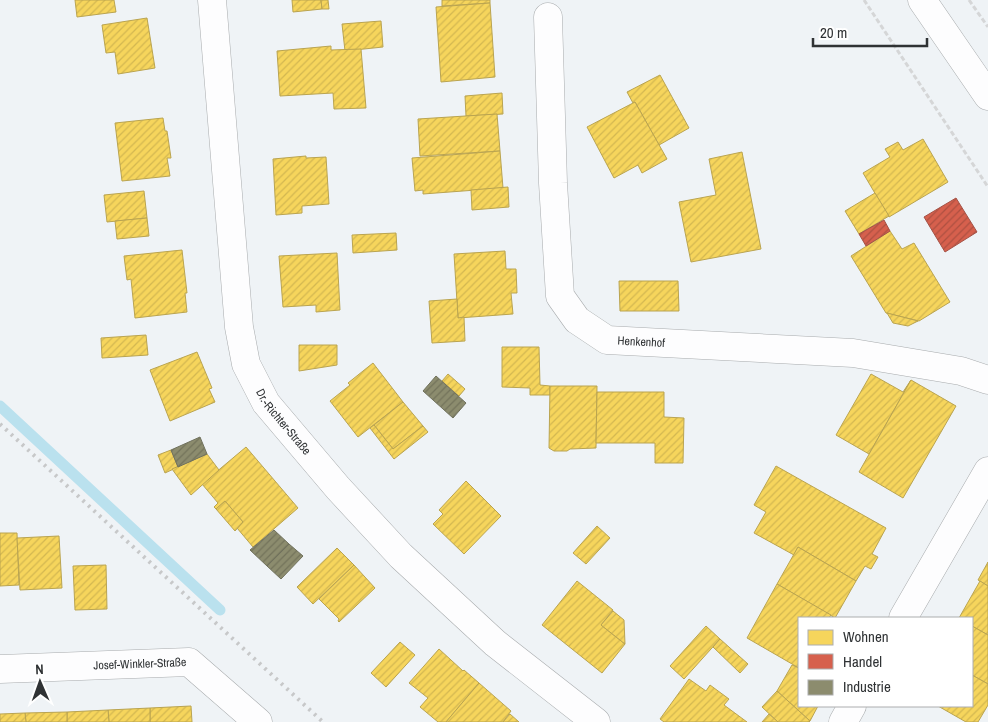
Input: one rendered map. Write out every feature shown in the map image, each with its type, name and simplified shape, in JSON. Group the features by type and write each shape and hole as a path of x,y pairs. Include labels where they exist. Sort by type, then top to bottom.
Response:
{"street":[{"name":"Dr.-Richter-Straße","path":"212,0 239,327 246,364 266,403 338,488 401,556 495,643 596,722"},
{"path":"922,0 988,96"},
{"name":"Henkenhof","path":"548,17 553,183 560,296 576,320 607,340 853,353 961,371 988,380"},
{"path":"904,617 988,471"},
{"name":"Josef-Winkler-Straße","path":"0,669 189,662 258,722"},
{"path":"843,722 851,707"}],"path":[{"path":"864,0 988,187"},
{"path":"969,0 988,28"}],"building: Wohnen":[{"path":"75,0 114,0 116,12 77,17"},
{"path":"292,0 321,0 322,9 293,12"},
{"path":"321,0 328,0 329,9 322,9"},
{"path":"442,0 490,0 490,3 442,6"},
{"path":"490,3 495,77 441,82 436,7"},
{"path":"147,18 155,68 118,74 115,52 106,53 102,25"},
{"path":"381,21 383,47 345,51 342,24"},
{"path":"331,46 331,50 361,49 366,108 334,109 333,93 280,96 277,51"},
{"path":"660,75 689,128 659,145 635,102 633,103 627,92"},
{"path":"502,93 503,114 466,116 465,96"},
{"path":"635,102 667,159 642,173 638,165 614,178 587,127"},
{"path":"497,114 500,151 420,156 418,119"},
{"path":"163,118 171,158 167,158 170,176 122,181 115,123"},
{"path":"923,139 948,182 889,217 863,173 890,157 885,149 898,142 903,150"},
{"path":"500,151 503,188 423,194 423,190 415,191 412,158"},
{"path":"742,152 761,249 691,262 679,202 716,195 709,159"},
{"path":"306,156 306,158 326,157 329,204 302,206 302,213 276,215 273,159"},
{"path":"508,187 509,207 472,210 471,190"},
{"path":"144,191 147,218 107,222 104,195"},
{"path":"875,193 889,216 859,234 845,211"},
{"path":"147,218 149,236 117,239 115,221"},
{"path":"890,231 902,249 914,243 950,302 919,321 886,313 851,256"},
{"path":"396,233 397,250 353,253 352,235"},
{"path":"182,250 187,293 185,293 187,312 135,318 131,279 127,280 124,256"},
{"path":"505,251 506,269 516,269 517,293 511,293 513,314 458,318 454,254"},
{"path":"337,253 340,310 316,312 316,305 283,307 279,256"},
{"path":"619,281 678,281 679,311 620,311"},
{"path":"457,299 458,318 464,317 465,341 432,343 429,301"},
{"path":"887,313 918,321 908,326 893,323"},
{"path":"146,335 148,355 102,358 101,338"},
{"path":"299,345 337,345 337,365 299,371"},
{"path":"502,347 539,347 540,385 550,386 550,395 530,395 530,388 502,387"},
{"path":"197,352 212,388 209,389 215,402 170,421 150,370"},
{"path":"373,363 403,402 358,437 330,401 350,385 348,383"},
{"path":"448,374 465,389 459,396 442,381"},
{"path":"871,374 903,392 911,380 869,454 836,435"},
{"path":"911,380 956,406 903,498 859,472"},
{"path":"550,386 597,386 596,448 554,451 549,448"},
{"path":"597,392 664,392 664,417 684,418 683,463 655,463 655,443 596,443"},
{"path":"403,402 423,426 393,449 374,425"},
{"path":"374,425 393,449 423,426 428,432 394,459 370,428"},
{"path":"246,447 298,508 253,547 237,528 243,522 225,501 216,509 214,507 218,503 202,484"},
{"path":"171,450 178,467 165,473 158,455"},
{"path":"207,454 219,470 191,495 172,469"},
{"path":"776,466 886,528 872,554 878,557 871,569 865,566 856,581 798,547 794,555 754,533 766,512 754,505"},
{"path":"466,481 501,516 464,554 433,524 443,514 439,510"},
{"path":"225,501 243,522 235,531 216,509"},
{"path":"597,526 610,538 586,564 573,553"},
{"path":"0,533 17,533 19,585 0,586"},
{"path":"59,536 62,588 20,590 17,538"},
{"path":"798,547 856,581 836,617 777,584"},
{"path":"337,548 354,565 313,604 297,587"},
{"path":"988,562 988,586 978,580"},
{"path":"106,565 107,609 75,610 73,566"},
{"path":"354,565 375,588 339,622 339,619 319,599"},
{"path":"577,581 613,610 601,625 625,644 602,673 542,625"},
{"path":"980,581 988,586 988,635 973,627 973,617 960,617"},
{"path":"777,584 831,615 830,617 798,617 798,667 747,638"},
{"path":"613,611 624,620 625,644 601,625"},
{"path":"706,626 720,639 684,679 670,666"},
{"path":"973,627 988,635 988,684 973,676"},
{"path":"720,639 748,664 740,673 713,647"},
{"path":"400,642 415,655 386,687 371,673"},
{"path":"439,649 479,683 446,722 438,722 420,707 428,698 409,683"},
{"path":"792,665 798,668 798,707 817,707 810,721 777,691"},
{"path":"973,676 988,684 988,705 978,722 966,722 940,707 973,707"},
{"path":"689,679 706,691 710,685 729,699 724,705 747,722 664,722 660,719"},
{"path":"479,683 511,711 503,722 446,722"},
{"path":"777,691 810,721 778,722 762,707"},
{"path":"191,706 192,722 150,722 150,708"},
{"path":"150,708 150,722 109,722 108,710"},
{"path":"108,710 109,722 67,722 67,712"},
{"path":"67,712 67,722 26,722 25,713"},
{"path":"25,713 26,722 0,722 0,714"},
{"path":"510,714 519,722 503,722"},
{"path":"769,714 778,722 762,722"}],"building: Handel":[{"path":"956,198 977,232 945,252 924,217"},
{"path":"884,220 890,231 866,246 859,234"}],"building: Industrie":[{"path":"436,376 466,403 453,418 423,391"},
{"path":"200,437 207,454 178,467 171,450"},
{"path":"274,530 289,544 267,566 250,550"},
{"path":"289,544 303,556 281,579 267,566"}],"waterway":[{"path":"0,406 220,610"}],"railway":[{"path":"0,424 323,722"}]}
